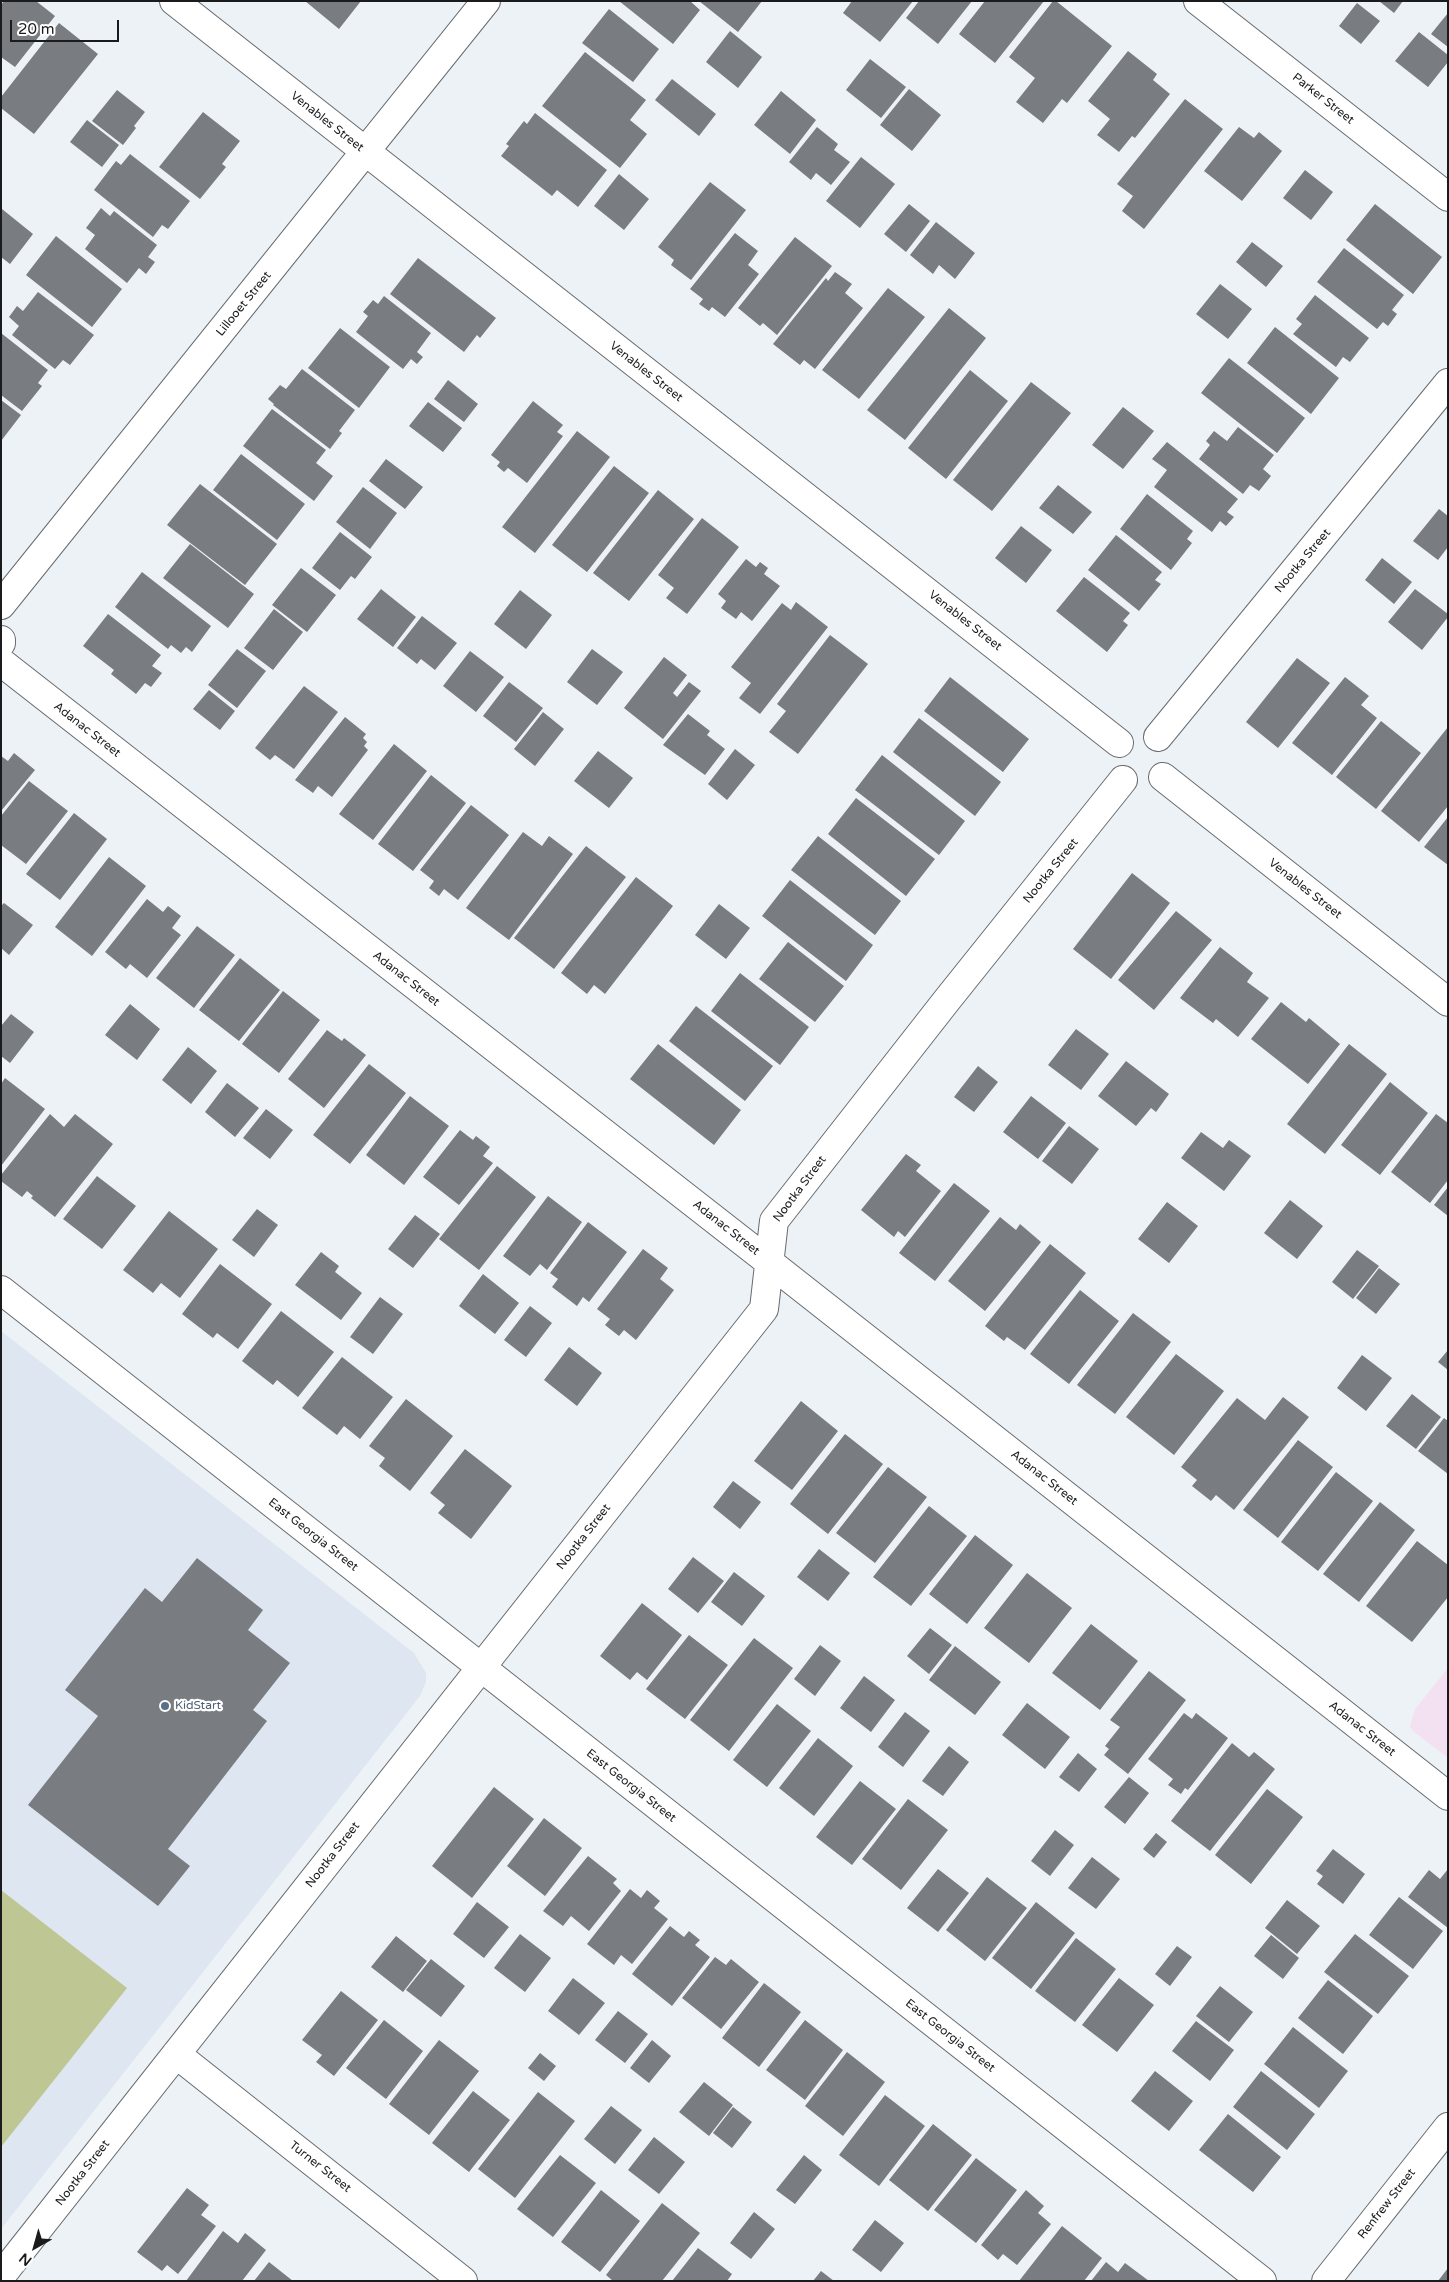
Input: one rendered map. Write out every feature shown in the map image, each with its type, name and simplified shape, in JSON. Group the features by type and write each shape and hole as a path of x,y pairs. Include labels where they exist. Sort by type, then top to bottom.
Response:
{"street":[{"name":"Venables Street","path":"174,1 1119,743"},
{"name":"Lillooet Street","path":"1,606 486,1"},
{"name":"Parker Street","path":"1198,1 1448,197"},
{"name":"Nootka Street","path":"1158,737 1448,383"},
{"name":"Adanac Street","path":"1,662 1448,1796"},
{"path":"1133,732 1150,733 1158,737 1164,743 1169,760 1163,777 1156,783 1140,787 1123,780 1114,766 1114,758 1119,743 1133,732"},
{"name":"Venables Street","path":"1163,777 1448,1002"},
{"name":"Nootka Street","path":"1,2276 764,1309 774,1221 1123,780"},
{"name":"East Georgia Street","path":"1,1290 1262,2281"},
{"name":"Turner Street","path":"176,2054 463,2281"},
{"name":"Renfrew Street","path":"1326,2281 1448,2127"}],"shaded area":[{"path":"1,1331 414,1653 426,1673 426,1682 420,1696 1,2229"},
{"path":"1448,1668 1448,1758 1413,1731 1410,1726 1415,1709"}],"green space":[{"path":"1,1890 127,1988 1,2147"}],"building":[{"path":"4,1 36,1 55,16 15,67 1,57 1,5"},
{"path":"305,1 361,1 339,29"},
{"path":"619,1 690,1 700,10 673,44"},
{"path":"699,1 762,1 738,32"},
{"path":"852,1 913,1 880,42 843,13"},
{"path":"919,1 972,1 938,44 906,18"},
{"path":"985,1 1044,1 995,63 959,34"},
{"path":"1053,1 1056,1 1112,46 1067,103 1062,99 1043,123 1016,102 1035,78 1009,57"},
{"path":"1379,1 1403,1 1394,13"},
{"path":"1357,3 1380,21 1361,44 1339,26"},
{"path":"609,9 659,49 633,82 582,43"},
{"path":"1448,13 1448,47 1431,34"},
{"path":"59,23 98,54 34,134 1,108 1,97"},
{"path":"730,31 762,57 738,88 706,62"},
{"path":"1419,32 1448,55 1448,62 1428,87 1395,61"},
{"path":"1128,51 1157,74 1153,80 1170,94 1135,138 1132,136 1119,152 1097,135 1110,119 1088,101"},
{"path":"585,52 646,100 630,120 647,134 620,168 542,106"},
{"path":"870,59 906,87 881,118 846,90"},
{"path":"672,79 716,114 699,136 655,100"},
{"path":"909,89 941,115 912,151 880,125"},
{"path":"117,90 145,112 123,145 92,121"},
{"path":"781,91 816,120 790,154 754,125"},
{"path":"1185,99 1223,129 1144,229 1122,211 1133,196 1117,184"},
{"path":"203,112 240,141 222,164 226,167 200,199 159,167"},
{"path":"535,113 607,170 578,207 557,190 552,196 501,156 509,146 506,144 524,121 527,124"},
{"path":"87,120 119,145 102,167 70,142"},
{"path":"817,127 838,144 834,150 850,162 831,185 816,173 811,180 789,162"},
{"path":"1239,127 1254,138 1259,132 1282,151 1242,201 1204,171"},
{"path":"130,154 190,201 168,229 162,225 153,237 94,190 116,161 121,165"},
{"path":"861,157 895,184 860,228 826,201"},
{"path":"1305,170 1333,192 1311,220 1283,198"},
{"path":"619,174 649,199 624,230 594,206"},
{"path":"710,182 746,210 691,280 671,265 674,260 658,247"},
{"path":"909,204 930,221 906,252 884,234"},
{"path":"1375,204 1442,257 1413,294 1346,240"},
{"path":"101,208 110,216 114,211 157,245 148,257 155,262 146,274 139,268 127,283 85,249 95,235 86,228"},
{"path":"2,209 33,234 10,264 1,257"},
{"path":"936,222 975,253 955,279 939,265 933,274 910,255"},
{"path":"735,233 758,251 748,265 759,274 725,317 712,307 709,311 699,304 703,299 690,289"},
{"path":"56,236 122,289 92,327 26,275"},
{"path":"795,237 832,266 777,335 763,323 760,326 738,308"},
{"path":"1252,242 1283,266 1266,287 1236,262"},
{"path":"1344,248 1404,295 1392,310 1397,314 1388,326 1383,322 1377,329 1317,282"},
{"path":"418,258 496,318 480,338 477,335 464,352 390,294"},
{"path":"835,272 852,284 845,293 863,308 815,369 804,360 800,365 773,344 826,278 828,281"},
{"path":"1220,284 1252,309 1228,339 1196,314"},
{"path":"888,288 925,317 859,399 822,370"},
{"path":"38,292 94,335 70,365 63,360 55,369 12,335 19,326 9,317 17,306 23,311"},
{"path":"1315,295 1369,338 1350,362 1343,357 1336,367 1293,334 1302,324 1296,319"},
{"path":"384,296 431,333 417,352 423,357 417,364 411,359 403,369 356,332 368,316 363,312 373,300 378,304"},
{"path":"949,308 986,338 905,440 867,410"},
{"path":"1275,327 1339,378 1311,414 1247,363"},
{"path":"340,328 390,367 359,408 308,368"},
{"path":"1,333 48,370 38,383 42,386 22,411 1,395"},
{"path":"1229,358 1305,418 1277,453 1201,393"},
{"path":"302,369 355,410 339,431 342,433 330,449 273,405 268,399 280,385 286,389"},
{"path":"970,370 1008,401 946,479 908,448"},
{"path":"448,380 478,404 464,422 434,399"},
{"path":"1031,382 1071,413 992,511 953,480"},
{"path":"1,400 21,415 1,441"},
{"path":"533,401 563,425 557,432 563,436 527,483 508,468 504,472 497,466 500,462 491,455"},
{"path":"428,402 462,428 443,452 409,426"},
{"path":"1123,407 1154,431 1123,469 1092,445"},
{"path":"272,409 326,450 316,463 333,476 314,501 243,446"},
{"path":"1238,427 1274,455 1263,469 1271,476 1259,491 1250,485 1243,494 1199,459 1210,445 1206,441 1214,431 1227,441"},
{"path":"577,431 610,457 535,553 502,527"},
{"path":"1167,442 1238,499 1227,512 1234,517 1226,526 1220,521 1212,532 1154,487 1167,470 1152,459"},
{"path":"241,454 305,504 277,540 213,490"},
{"path":"386,459 423,487 405,509 369,481"},
{"path":"614,466 649,493 587,572 552,545"},
{"path":"200,484 277,544 245,585 167,525"},
{"path":"1058,485 1092,512 1073,534 1039,508"},
{"path":"363,487 397,513 370,549 336,522"},
{"path":"658,490 694,519 629,601 593,573"},
{"path":"1147,494 1193,531 1187,539 1192,543 1171,570 1120,529"},
{"path":"1439,509 1448,516 1448,547 1438,560 1413,541"},
{"path":"702,518 739,547 687,614 666,598 674,588 658,575"},
{"path":"1021,526 1052,550 1026,583 995,558"},
{"path":"340,532 372,557 355,579 351,576 340,590 312,568"},
{"path":"1116,535 1162,572 1155,580 1161,584 1139,611 1088,570"},
{"path":"190,544 254,594 228,628 163,578"},
{"path":"1382,558 1412,582 1394,604 1365,580"},
{"path":"746,559 756,567 760,562 768,568 764,574 780,586 752,621 741,612 736,619 721,608 726,601 718,594"},
{"path":"301,568 336,595 307,632 272,605"},
{"path":"142,572 211,626 192,652 186,647 181,653 171,645 168,649 115,607"},
{"path":"1084,577 1130,613 1123,621 1128,625 1107,652 1056,611"},
{"path":"381,589 416,617 393,647 357,619"},
{"path":"1415,589 1448,614 1448,617 1422,650 1388,622"},
{"path":"520,590 552,615 526,649 494,624"},
{"path":"796,602 828,627 760,714 739,698 751,683 731,667 782,603 791,610"},
{"path":"274,609 303,632 273,670 244,648"},
{"path":"108,614 161,655 152,666 162,673 151,687 145,683 136,694 111,674 114,670 83,646"},
{"path":"422,616 457,643 435,670 421,659 417,664 397,648"},
{"path":"830,635 868,664 798,754 769,732 786,711 777,704"},
{"path":"237,649 266,671 237,708 208,685"},
{"path":"592,649 623,672 597,705 567,682"},
{"path":"470,651 504,677 476,712 443,686"},
{"path":"664,657 687,675 673,693 677,697 689,682 701,691 663,739 624,708"},
{"path":"1297,658 1330,683 1278,748 1246,722"},
{"path":"950,677 1029,739 1003,772 924,711"},
{"path":"1345,677 1369,696 1361,705 1377,718 1332,775 1292,743"},
{"path":"509,682 543,708 516,742 483,716"},
{"path":"304,686 338,712 294,769 275,755 270,760 255,748"},
{"path":"209,690 235,711 220,730 193,709"},
{"path":"543,712 564,729 535,766 514,749"},
{"path":"688,714 710,731 707,735 725,749 705,775 663,745"},
{"path":"345,717 366,734 363,738 367,742 364,746 368,750 332,797 318,786 313,793 295,780"},
{"path":"919,718 1001,782 975,816 893,752"},
{"path":"1381,721 1421,753 1376,809 1336,777"},
{"path":"1448,727 1448,806 1419,842 1381,811"},
{"path":"394,744 427,771 373,840 339,814"},
{"path":"735,749 755,765 727,800 708,784"},
{"path":"598,751 633,778 609,808 574,781"},
{"path":"14,753 35,770 1,811 1,756 8,761"},
{"path":"882,755 965,821 939,855 855,790"},
{"path":"431,775 466,803 413,871 378,844"},
{"path":"29,781 68,811 26,864 1,845 1,816"},
{"path":"856,798 935,859 906,896 828,834"},
{"path":"471,805 509,835 458,900 444,889 439,896 429,888 434,881 420,870"},
{"path":"74,813 107,839 60,900 26,874"},
{"path":"1448,817 1448,865 1424,847"},
{"path":"523,832 542,846 549,836 573,854 509,940 466,908"},
{"path":"818,836 901,901 875,935 791,870"},
{"path":"586,846 626,877 554,969 514,938"},
{"path":"109,857 146,886 92,956 55,927"},
{"path":"1132,873 1170,903 1111,979 1073,949"},
{"path":"636,877 673,906 605,994 594,985 587,994 561,973"},
{"path":"790,880 873,945 846,981 762,916"},
{"path":"147,899 163,912 168,906 181,916 172,928 181,935 147,978 130,964 126,969 105,952"},
{"path":"4,903 33,925 9,955 1,948 1,906"},
{"path":"719,904 750,928 726,959 695,935"},
{"path":"1176,911 1212,940 1154,1010 1118,980"},
{"path":"197,926 235,955 194,1008 156,978"},
{"path":"788,942 844,986 815,1022 759,979"},
{"path":"1220,947 1253,973 1247,982 1269,998 1238,1037 1216,1019 1213,1023 1180,998"},
{"path":"240,958 280,990 239,1041 199,1010"},
{"path":"740,973 809,1027 780,1065 711,1011"},
{"path":"283,991 320,1020 279,1073 242,1044"},
{"path":"1281,1002 1306,1022 1309,1018 1340,1044 1308,1084 1251,1039"},
{"path":"130,1004 160,1029 137,1060 105,1035"},
{"path":"696,1006 773,1066 745,1101 669,1041"},
{"path":"11,1014 34,1032 10,1063 1,1056 1,1026"},
{"path":"1076,1029 1109,1054 1081,1090 1048,1065"},
{"path":"327,1030 342,1041 344,1038 366,1055 324,1108 288,1079"},
{"path":"658,1044 741,1110 714,1145 630,1079"},
{"path":"1349,1044 1387,1074 1325,1154 1287,1124"},
{"path":"188,1047 217,1071 191,1104 162,1080"},
{"path":"1126,1061 1169,1094 1156,1112 1151,1108 1136,1126 1098,1096"},
{"path":"369,1064 406,1093 350,1164 313,1135"},
{"path":"978,1066 998,1082 974,1112 954,1097"},
{"path":"5,1078 45,1109 1,1166 1,1084"},
{"path":"1390,1082 1428,1113 1380,1175 1341,1145"},
{"path":"227,1083 259,1108 235,1137 205,1112"},
{"path":"410,1096 449,1126 404,1185 366,1155"},
{"path":"1031,1096 1066,1123 1038,1159 1003,1132"},
{"path":"266,1109 293,1130 270,1159 243,1138"},
{"path":"50,1114 64,1127 75,1114 113,1144 55,1217 31,1198 33,1196 27,1191 22,1197 1,1181 1,1175"},
{"path":"1436,1114 1448,1123 1448,1180 1430,1203 1391,1172"},
{"path":"1069,1126 1099,1149 1072,1184 1042,1161"},
{"path":"460,1130 473,1140 476,1136 490,1147 483,1156 493,1163 459,1205 423,1177"},
{"path":"1201,1132 1223,1148 1229,1140 1251,1156 1224,1191 1181,1158"},
{"path":"906,1154 921,1165 916,1171 941,1191 905,1237 898,1231 894,1237 861,1210"},
{"path":"497,1166 536,1197 479,1270 439,1239"},
{"path":"97,1176 136,1206 102,1249 63,1219"},
{"path":"954,1183 990,1211 935,1281 899,1253"},
{"path":"1448,1187 1448,1216 1434,1205"},
{"path":"548,1196 582,1222 547,1270 540,1264 530,1276 503,1256"},
{"path":"1290,1200 1323,1226 1297,1259 1264,1233"},
{"path":"1167,1202 1198,1226 1169,1263 1138,1239"},
{"path":"257,1209 278,1225 254,1257 232,1240"},
{"path":"169,1211 218,1249 180,1298 161,1283 153,1293 123,1270"},
{"path":"415,1215 440,1234 413,1268 388,1249"},
{"path":"1000,1217 1016,1230 1020,1224 1041,1242 985,1311 948,1281"},
{"path":"588,1222 627,1252 589,1302 583,1297 577,1306 552,1287 558,1279 550,1273"},
{"path":"1050,1244 1086,1273 1025,1350 1007,1337 1004,1341 985,1326"},
{"path":"643,1249 668,1268 660,1279 674,1290 636,1340 624,1330 619,1336 605,1325 610,1319 597,1309"},
{"path":"1357,1250 1379,1266 1353,1299 1332,1282"},
{"path":"321,1252 339,1266 335,1272 362,1293 341,1320 295,1285"},
{"path":"220,1264 272,1304 238,1349 217,1333 213,1338 182,1314"},
{"path":"1379,1268 1400,1284 1376,1314 1356,1298"},
{"path":"483,1274 519,1303 495,1334 459,1306"},
{"path":"1080,1290 1119,1321 1069,1384 1030,1354"},
{"path":"380,1297 403,1314 373,1354 350,1337"},
{"path":"530,1306 552,1323 526,1357 504,1340"},
{"path":"281,1311 334,1352 298,1397 277,1380 273,1385 242,1361"},
{"path":"1133,1313 1171,1342 1115,1414 1077,1385"},
{"path":"569,1347 602,1373 577,1406 544,1380"},
{"path":"1448,1350 1448,1370 1438,1362"},
{"path":"1176,1354 1224,1391 1174,1455 1126,1417"},
{"path":"1362,1355 1392,1378 1366,1411 1337,1388"},
{"path":"342,1357 393,1397 360,1439 344,1426 337,1435 302,1408"},
{"path":"1412,1394 1441,1417 1416,1449 1386,1426"},
{"path":"1283,1397 1309,1417 1234,1510 1216,1495 1211,1501 1192,1486 1197,1480 1181,1467 1237,1398 1265,1420"},
{"path":"406,1399 453,1436 410,1491 379,1466 385,1458 369,1446"},
{"path":"801,1401 838,1431 792,1490 754,1461"},
{"path":"1444,1418 1448,1421 1448,1474 1418,1451"},
{"path":"845,1434 883,1464 828,1534 790,1504"},
{"path":"1298,1440 1333,1467 1278,1538 1243,1510"},
{"path":"465,1449 512,1486 471,1539 438,1513 445,1505 430,1493"},
{"path":"888,1467 927,1497 875,1563 836,1533"},
{"path":"1336,1472 1373,1501 1318,1571 1281,1542"},
{"path":"733,1481 761,1502 740,1529 713,1507"},
{"path":"1380,1502 1415,1530 1359,1602 1323,1574"},
{"path":"929,1506 967,1536 911,1606 873,1577"},
{"path":"975,1535 1013,1565 967,1624 929,1594"},
{"path":"1417,1541 1448,1565 1448,1597 1412,1642 1366,1606"},
{"path":"819,1549 850,1573 828,1601 797,1577"},
{"path":"693,1557 724,1581 698,1613 668,1589"},
{"path":"197,1558 263,1610 248,1630 290,1663 253,1710 267,1721 168,1849 190,1866 158,1906 28,1805 98,1716 65,1690 145,1588 162,1602"},
{"path":"734,1572 765,1596 742,1626 711,1602"},
{"path":"1027,1573 1072,1608 1029,1663 984,1628"},
{"path":"642,1603 682,1635 647,1680 637,1672 630,1680 600,1656"},
{"path":"1091,1624 1138,1661 1100,1710 1052,1673"},
{"path":"930,1628 952,1645 929,1674 907,1656"},
{"path":"689,1635 728,1665 685,1719 646,1689"},
{"path":"754,1638 793,1668 729,1751 690,1720"},
{"path":"820,1645 841,1661 815,1696 794,1679"},
{"path":"955,1646 1001,1682 975,1715 929,1680"},
{"path":"1149,1671 1186,1700 1128,1774 1104,1755 1109,1749 1105,1746 1120,1727 1110,1720"},
{"path":"864,1676 895,1700 871,1732 840,1708"},
{"path":"1027,1703 1070,1737 1045,1769 1002,1735"},
{"path":"777,1704 811,1731 767,1787 733,1760"},
{"path":"905,1712 930,1731 903,1767 878,1747"},
{"path":"1184,1713 1192,1719 1196,1713 1228,1738 1188,1790 1185,1788 1181,1794 1168,1785 1173,1779 1148,1759"},
{"path":"818,1738 853,1766 814,1816 779,1788"},
{"path":"1232,1743 1249,1757 1254,1752 1275,1769 1210,1851 1171,1821"},
{"path":"949,1746 969,1762 943,1796 922,1781"},
{"path":"1078,1753 1097,1769 1079,1792 1059,1777"},
{"path":"1129,1777 1149,1793 1125,1824 1104,1807"},
{"path":"860,1781 896,1809 852,1865 816,1837"},
{"path":"494,1787 534,1819 472,1898 432,1866"},
{"path":"1267,1789 1303,1817 1251,1884 1215,1855"},
{"path":"908,1799 948,1830 901,1890 862,1859"},
{"path":"544,1818 582,1848 545,1896 507,1866"},
{"path":"1055,1830 1074,1845 1050,1876 1031,1861"},
{"path":"1156,1833 1167,1842 1154,1858 1143,1849"},
{"path":"1333,1849 1365,1874 1343,1904 1317,1884 1323,1876 1316,1871"},
{"path":"588,1856 617,1879 613,1883 621,1891 589,1931 571,1916 563,1926 543,1911"},
{"path":"1092,1857 1120,1879 1096,1909 1068,1888"},
{"path":"938,1869 969,1893 938,1932 907,1908"},
{"path":"1448,1869 1448,1928 1408,1897 1429,1870 1440,1879"},
{"path":"987,1877 1027,1908 985,1961 946,1930"},
{"path":"630,1889 641,1898 647,1890 660,1901 654,1908 668,1919 632,1964 621,1955 614,1965 587,1944"},
{"path":"1399,1897 1443,1931 1413,1969 1369,1935"},
{"path":"1287,1900 1320,1926 1297,1954 1265,1928"},
{"path":"477,1902 509,1927 484,1958 453,1934"},
{"path":"1036,1902 1075,1933 1031,1989 992,1958"},
{"path":"670,1926 684,1937 689,1931 700,1940 695,1945 710,1957 672,2006 632,1974"},
{"path":"520,1934 551,1958 525,1992 494,1968"},
{"path":"1355,1934 1409,1976 1378,2014 1324,1972"},
{"path":"1271,1935 1299,1958 1283,1979 1254,1956"},
{"path":"396,1936 427,1961 403,1992 371,1967"},
{"path":"1076,1938 1116,1969 1075,2022 1035,1991"},
{"path":"1177,1946 1192,1957 1170,1986 1155,1974"},
{"path":"715,1957 726,1965 731,1959 759,1982 721,2029 682,1998"},
{"path":"431,1959 465,1986 441,2017 406,1990"},
{"path":"573,1978 605,2003 579,2035 548,2011"},
{"path":"1119,1978 1154,2005 1117,2052 1082,2025"},
{"path":"1328,1980 1373,2016 1343,2054 1298,2018"},
{"path":"764,1983 801,2012 759,2067 722,2038"},
{"path":"1220,1986 1253,2012 1229,2042 1196,2016"},
{"path":"341,1991 378,2020 334,2076 316,2062 322,2055 302,2040"},
{"path":"618,2011 648,2034 625,2063 595,2040"},
{"path":"384,2020 423,2051 386,2099 346,2068"},
{"path":"805,2020 843,2050 805,2100 766,2070"},
{"path":"1196,2021 1234,2050 1210,2081 1172,2051"},
{"path":"1293,2027 1348,2071 1319,2108 1264,2064"},
{"path":"439,2040 479,2071 429,2135 389,2104"},
{"path":"652,2040 671,2056 649,2083 630,2068"},
{"path":"847,2052 885,2082 843,2136 805,2106"},
{"path":"540,2053 556,2066 544,2081 528,2068"},
{"path":"1155,2071 1193,2101 1169,2131 1131,2101"},
{"path":"1261,2071 1315,2114 1287,2150 1233,2107"},
{"path":"704,2082 733,2105 709,2136 679,2112"},
{"path":"473,2091 510,2120 469,2172 432,2143"},
{"path":"538,2092 575,2121 515,2198 478,2169"},
{"path":"885,2095 925,2126 879,2186 839,2155"},
{"path":"611,2106 642,2130 615,2164 584,2139"},
{"path":"733,2107 752,2122 732,2148 713,2133"},
{"path":"1228,2114 1281,2157 1253,2192 1199,2150"},
{"path":"933,2124 972,2155 928,2211 889,2180"},
{"path":"654,2137 685,2162 659,2194 628,2170"},
{"path":"560,2155 596,2183 553,2237 517,2209"},
{"path":"804,2155 822,2170 795,2204 776,2190"},
{"path":"976,2158 1017,2190 976,2243 934,2210"},
{"path":"187,2188 209,2205 201,2215 216,2226 178,2274 167,2265 162,2271 137,2252"},
{"path":"601,2190 640,2221 600,2272 561,2242"},
{"path":"1026,2190 1044,2206 1038,2213 1051,2224 1017,2265 1003,2254 998,2260 981,2245"},
{"path":"662,2203 700,2233 662,2281 613,2281 606,2275"},
{"path":"754,2212 775,2229 751,2259 730,2243"},
{"path":"875,2220 904,2243 881,2272 852,2250"},
{"path":"1062,2226 1102,2258 1084,2281 1019,2281"},
{"path":"223,2231 238,2243 245,2233 266,2250 242,2281 186,2281"},
{"path":"698,2248 732,2274 727,2281 672,2281"},
{"path":"269,2262 293,2281 254,2281"},
{"path":"1106,2262 1118,2272 1125,2263 1149,2281 1091,2281"},
{"path":"1448,2268 1448,2281 1438,2281"},
{"path":"821,2271 834,2281 813,2281"}],"place":[{"name":"KidStart","path":"165,1706"}]}
